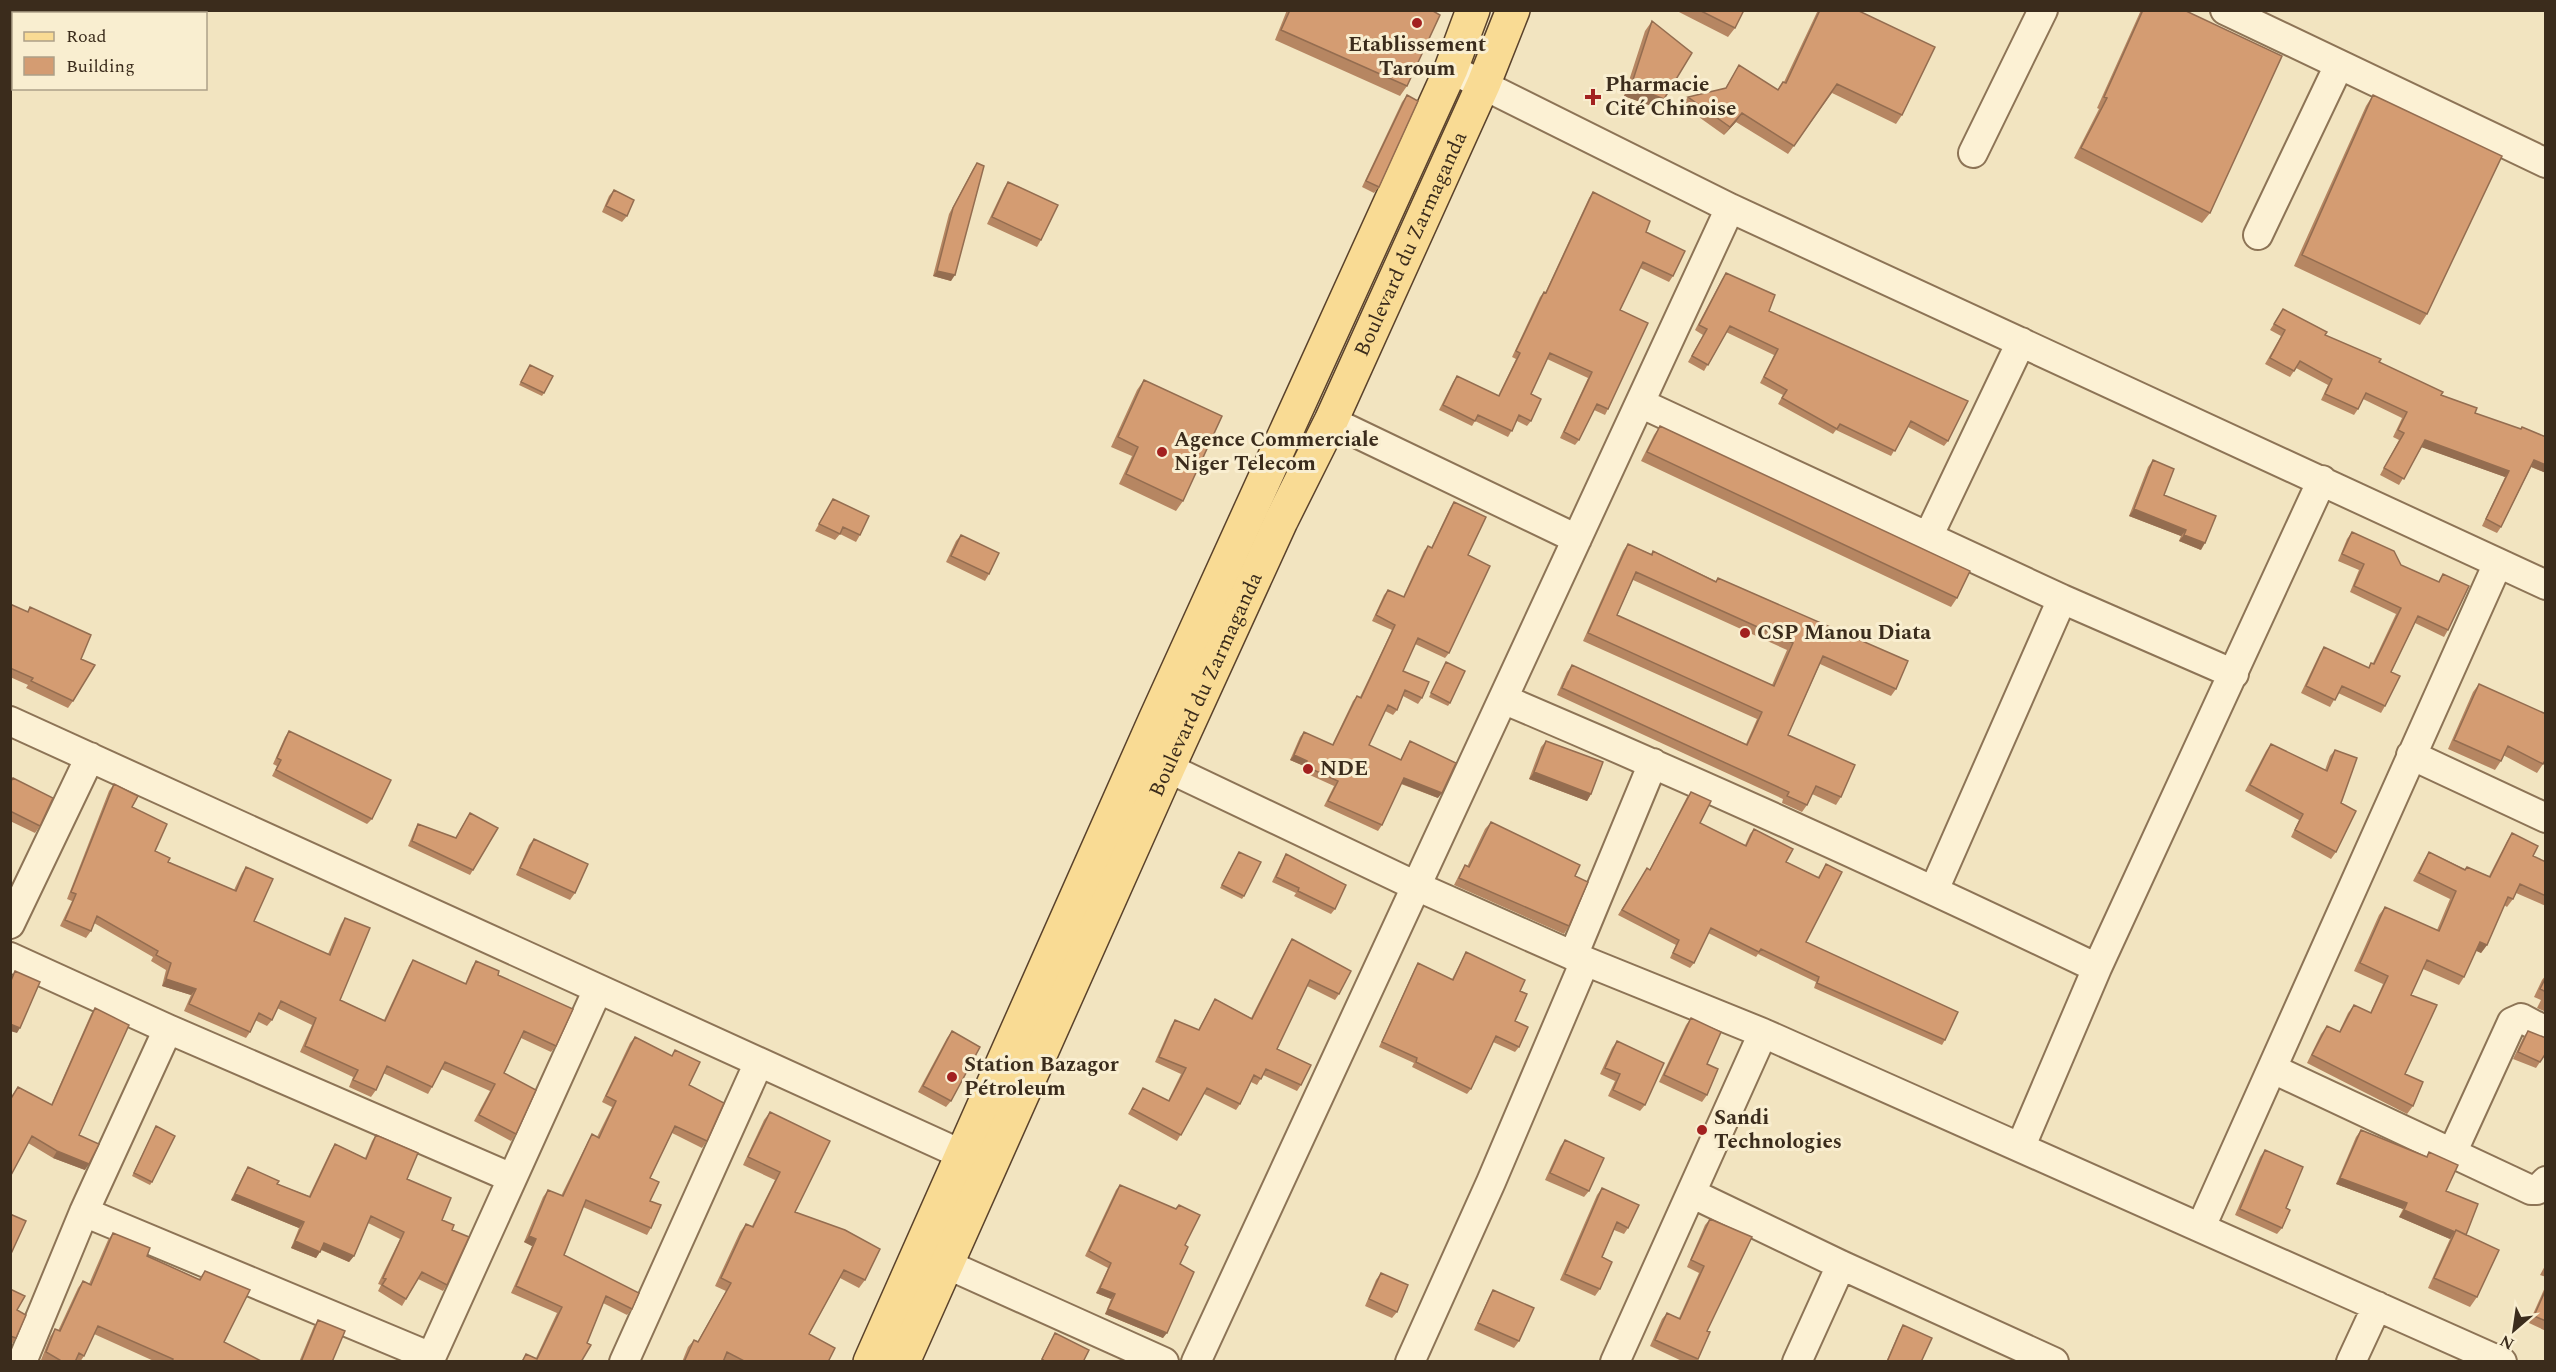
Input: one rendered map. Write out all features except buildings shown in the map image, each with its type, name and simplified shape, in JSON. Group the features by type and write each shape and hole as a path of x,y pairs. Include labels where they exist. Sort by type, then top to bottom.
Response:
{"main road":[{"name":"Boulevard du Zarmaganda","path":"903,1362 946,1264 1004,1095 1451,69 1473,10"},
{"name":"Boulevard du Zarmaganda","path":"870,1362 961,1154 1004,1095 1168,768 1281,521 1331,421 1484,83 1513,10"}],"street":[{"path":"1973,153 2043,10"},
{"path":"2225,10 2546,163"},
{"path":"2258,235 2339,65"},
{"path":"1451,69 1484,83 1730,208 2546,585"},
{"path":"1196,1362 1730,208"},
{"path":"1928,537 2021,342"},
{"path":"1640,403 2061,599 2234,674"},
{"path":"1331,421 1577,538"},
{"path":"2021,1146 2097,968 2322,480"},
{"path":"2201,1227 2498,563"},
{"path":"1934,890 2061,599"},
{"path":"1503,699 1653,763 1934,890 2097,968"},
{"path":"10,721 961,1154"},
{"path":"2411,755 2546,818"},
{"path":"10,924 90,757"},
{"path":"1410,1362 1491,1182 1653,763"},
{"path":"1168,768 1416,886 1579,959 1762,1033 2021,1146 2502,1362"},
{"path":"10,957 168,1029 512,1178"},
{"path":"84,1212 430,1360 598,989"},
{"path":"2453,1151 2512,1022 2521,1018 2546,1031"},
{"path":"22,1362 84,1212 168,1029"},
{"path":"1615,1362 1762,1033"},
{"path":"624,1362 759,1062"},
{"path":"2273,1069 2453,1151 2531,1190 2537,1190 2546,1181"},
{"path":"1691,1193 1841,1265 2054,1362"},
{"path":"946,1264 1164,1362"},
{"path":"1797,1362 1841,1265"},
{"path":"2351,1362 2377,1306"}],"place":[{"name":"Etablissement Taroum","path":"1417,23"},
{"name":"Pharmacie Cité Chinoise","path":"1593,97"},
{"name":"Agence Commerciale Niger Telecom","path":"1162,452"},
{"name":"CSP Manou Diata","path":"1745,633"},
{"name":"NDE","path":"1308,769"},
{"name":"Station Bazagor Pétroleum","path":"952,1077"},
{"name":"Sandi Technologies","path":"1702,1130"}]}
